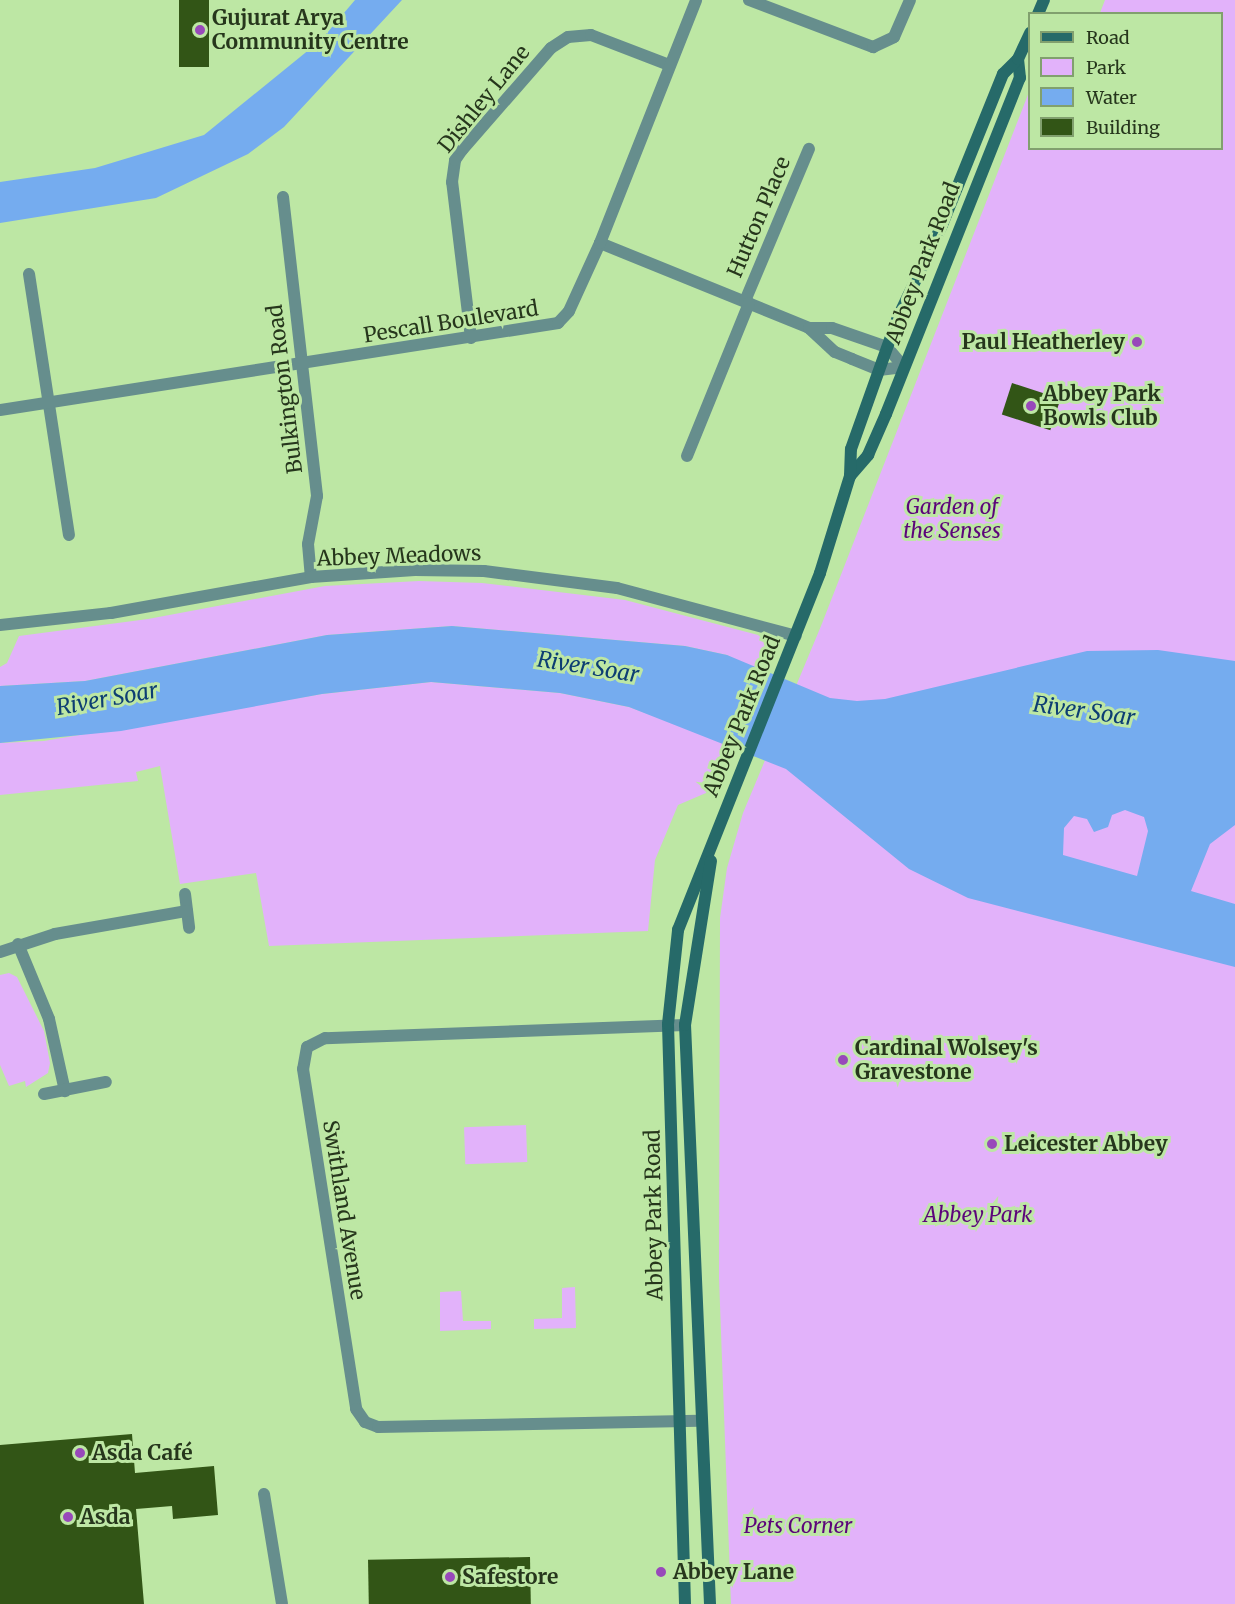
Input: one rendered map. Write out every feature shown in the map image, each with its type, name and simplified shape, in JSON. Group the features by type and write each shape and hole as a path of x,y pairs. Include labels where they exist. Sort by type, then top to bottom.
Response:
{"main road":[{"name":"Abbey Park Road","path":"685,1604 668,1024 678,930 796,636 850,476 851,449 887,347 1003,74 1018,59 1028,35"},
{"name":"Abbey Park Road","path":"850,476 868,455 904,367 1020,78 1018,59"},
{"name":"Abbey Park Road","path":"710,1604 699,1422 685,1025 716,833"}],"street":[{"name":"Pescall Boulevard","path":"0,410 558,323 569,311 600,243 696,0"},
{"path":"749,0 873,47 894,37 910,0"},
{"name":"Dishley Lane","path":"471,338 452,182 455,160 462,150 550,48 568,38 591,35 669,65"},
{"name":"Hutton Place","path":"687,456 809,149"},
{"name":"Bulkington Road","path":"283,197 317,496 308,544 311,577"},
{"path":"600,243 808,328 835,352 879,370 904,367"},
{"path":"29,274 69,535"},
{"path":"808,328 832,328 887,347 904,367"},
{"name":"Abbey Meadows","path":"0,625 111,614 311,577 415,570 547,578 630,591 796,636"},
{"path":"185,894 189,928"},
{"path":"0,952 18,944 187,911"},
{"path":"18,944 49,1019 65,1090"},
{"name":"Swithland Avenue","path":"685,1025 325,1038 307,1047 303,1069 356,1409 365,1422 378,1427 699,1422"},
{"path":"44,1094 106,1082"},
{"path":"264,1494 282,1604"}],"green space":[{"name":"Abbey Park","path":"1105,0 1235,0 1235,1604 731,1604 719,1278 720,918 727,868 743,813 821,626 1028,95 1028,150 1223,150 1223,12 1100,12"},
{"path":"419,581 482,583 625,600 758,635 768,644 759,672 727,655 685,646 452,626 327,635 85,681 0,686 0,667 7,663 19,636 148,619 325,586"},
{"path":"431,682 560,693 629,707 722,741 724,752 706,793 678,805 655,860 648,931 269,946 256,873 180,884 160,766 136,772 138,781 0,795 0,743 44,741 322,694"},
{"path":"9,973 17,977 44,1031 50,1063 48,1073 26,1087 25,1081 9,1086 0,1065 0,975"},
{"path":"526,1125 527,1162 465,1164 464,1127"},
{"path":"575,1287 576,1328 534,1329 534,1319 562,1318 562,1288"},
{"path":"461,1291 463,1321 491,1321 491,1329 440,1331 440,1292"}],"water":[{"path":"355,0 402,0 284,127 248,154 156,198 0,223 0,182 95,168 204,135 321,40"},
{"name":"River Soar","path":"452,626 685,646 727,655 830,698 857,701 885,699 1087,651 1158,650 1235,661 1235,825 1210,844 1191,891 1235,904 1235,967 968,898 909,869 786,769 629,707 560,693 431,682 322,694 121,731 0,743 0,686 85,681 327,635","holes":["1125,810 1144,817 1148,831 1137,876 1063,855 1064,828 1074,816 1087,819 1094,832 1108,827 1112,815"]}],"building":[{"name":"Gujurat Arya Community Centre","path":"179,0 209,0 209,67 179,67"},
{"name":"Abbey Park Bowls Club","path":"1012,383 1061,399 1050,430 1002,414"},
{"name":"Asda","path":"132,1434 135,1473 214,1466 218,1515 173,1519 172,1506 136,1509 144,1604 0,1604 0,1445"},
{"name":"Safestore","path":"530,1557 531,1604 369,1604 368,1560"}],"place":[{"name":"Gujurat Arya Community Centre","path":"200,30"},
{"name":"Paul Heatherley","path":"1137,342"},
{"name":"Abbey Park Bowls Club","path":"1031,406"},
{"name":"Cardinal Wolsey's Gravestone","path":"843,1060"},
{"name":"Leicester Abbey","path":"992,1144"},
{"name":"Asda Café","path":"80,1453"},
{"name":"Asda","path":"68,1517"},
{"name":"Abbey Lane","path":"661,1572"},
{"name":"Safestore","path":"450,1577"}],"park label":[{"name":"Garden of the Senses","path":"952,519"},
{"name":"Pets Corner","path":"798,1526"}]}
